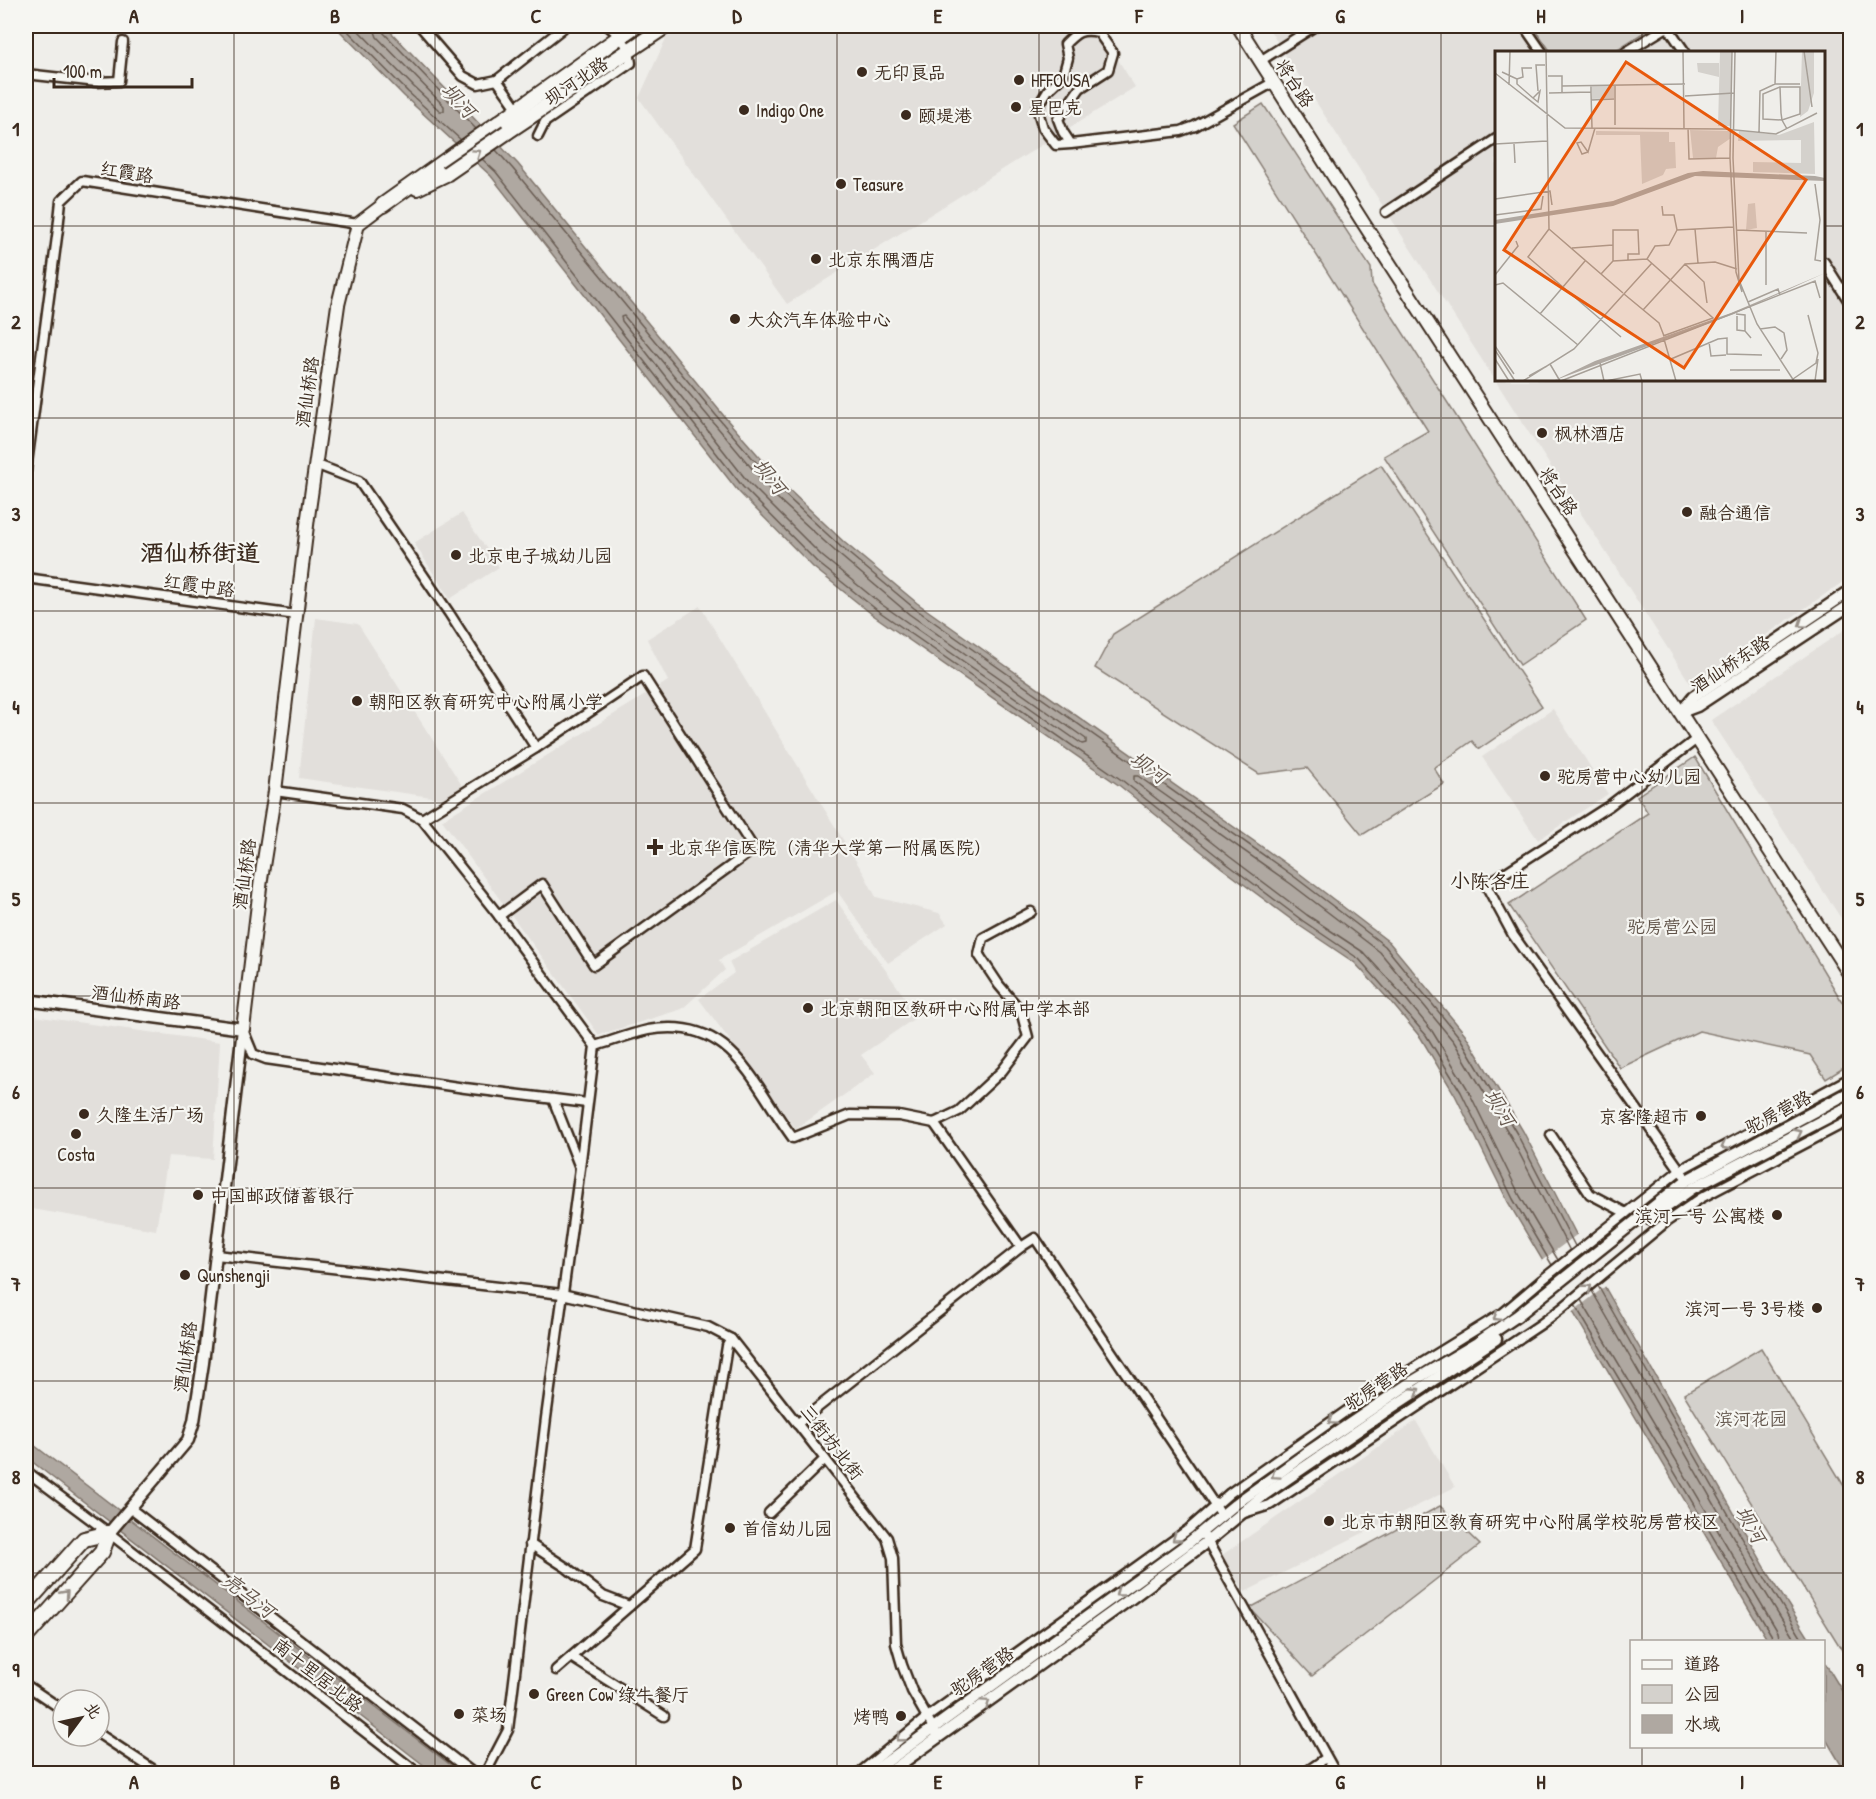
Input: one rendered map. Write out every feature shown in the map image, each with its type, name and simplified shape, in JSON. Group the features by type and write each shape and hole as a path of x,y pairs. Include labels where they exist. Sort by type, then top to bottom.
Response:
{"main road":[{"path":"503,127 517,108 635,26"},
{"path":"358,224 383,205 443,169 503,127 666,26"},
{"name":"将台路","path":"1238,26 1851,975"},
{"name":"酒仙桥路","path":"243,1029 315,464 338,305 358,224"},
{"name":"酒仙桥路","path":"26,1604 84,1539 109,1533"},
{"name":"酒仙桥路","path":"26,1637 102,1552 109,1533"}],"street":[{"path":"420,26 463,76 478,84 497,80 563,28"},
{"name":"坝河北路","path":"538,136 545,122 631,63 629,50 621,36 608,26"},
{"path":"1260,61 1315,26"},
{"path":"1524,26 1541,51"},
{"path":"1628,51 1667,26 1683,51"},
{"path":"1071,144 1058,119 1080,88 1108,70 1113,53 1098,32 1087,30 1075,34 1065,44 1068,58 1063,76 1048,90 1037,108 1043,128 1056,145 1071,144 1181,130 1196,126 1274,82"},
{"path":"26,74 97,82 119,81 123,42"},
{"path":"497,80 517,108"},
{"path":"1386,212 1495,140"},
{"name":"红霞路","path":"26,471 61,201 82,181 358,224"},
{"path":"1825,264 1851,303"},
{"path":"315,464 359,481 536,748"},
{"name":"红霞中路","path":"26,578 297,615"},
{"name":"酒仙桥东路","path":"1681,712 1693,697 1851,591"},
{"name":"酒仙桥东路","path":"1681,712 1697,706 1851,605"},
{"path":"422,819 536,748 643,676 754,849 594,965 542,884 499,916"},
{"path":"1698,738 1609,806 1486,885 1513,935 1701,1198"},
{"path":"275,791 403,809 422,819 499,916 595,1046 508,1730 485,1773"},
{"path":"595,1046 649,1030 690,1029 722,1043 753,1077 793,1138 850,1115 899,1116 934,1123 959,1111 1002,1071 1028,1037 1021,1011 999,985 979,955 983,938 1031,912"},
{"name":"酒仙桥南路","path":"26,1000 243,1029"},
{"path":"243,1029 253,1054 266,1059 587,1103"},
{"name":"酒仙桥路","path":"109,1533 188,1440 194,1421 243,1029"},
{"path":"870,1773 1189,1529 1215,1505 1362,1400 1503,1313 1680,1170 1851,1078"},
{"name":"驼房营路","path":"932,1727 1116,1596 1508,1331 1690,1184 1851,1092"},
{"path":"553,1099 580,1168"},
{"name":"驼房营路","path":"1690,1184 1851,1106"},
{"path":"1239,1515 1270,1505 1561,1309 1666,1222 1701,1198 1851,1120"},
{"path":"934,1123 1021,1247"},
{"path":"1551,1135 1590,1194 1626,1214"},
{"path":"797,1424 1035,1238 1221,1516"},
{"name":"三街坊北街","path":"216,1255 562,1294 708,1328 731,1339 887,1538 893,1558 896,1644 905,1674 932,1727"},
{"name":"驼房营路","path":"1205,1536 1221,1516 1305,1454 1413,1381 1552,1294"},
{"path":"556,1670 695,1549 727,1346 731,1339"},
{"path":"770,1513 825,1459"},
{"name":"南十里居北路","path":"26,1471 419,1773"},
{"path":"131,1509 474,1773"},
{"path":"1205,1536 1336,1773"},
{"path":"530,1544 567,1568 603,1596 629,1606"},
{"path":"571,1657 664,1716"},
{"path":"26,1685 51,1702"},
{"path":"858,1773 932,1727"},
{"path":"887,1773 932,1727"},
{"path":"111,1742 160,1773"},
{"path":"1303,1773 1326,1758"}],"shaded area":[{"name":"颐堤港","path":"681,26 1049,26 1053,32 1066,26 1097,26 1135,87 787,304 639,98 668,34"},
{"path":"1267,26 1850,26 1850,577 1692,686 1496,381 1825,381 1825,51 1495,51 1495,380"},
{"name":"北京电子城幼儿园","path":"462,513 499,567 450,599 414,543"},
{"name":"北京华信医院（清华大学第一附属医院）","path":"700,606 876,897 939,913 947,924 888,963 837,891 719,960 725,970 682,1009 599,1035 442,820 668,681 647,639"},
{"name":"朝阳区教育研究中心附属小学","path":"316,618 358,624 463,787 445,799 299,778"},
{"path":"1850,626 1850,932 1711,720"},
{"name":"驼房营中心幼儿园","path":"1553,709 1608,794 1538,840 1482,757"},
{"name":"北京朝阳区教研中心附属中学本部","path":"836,900 918,1016 861,1055 875,1073 796,1129 699,999 734,973 729,962"},
{"name":"久隆生活广场","path":"26,1015 220,1042 213,1159 168,1156 156,1230 26,1208"},
{"name":"北京市朝阳区教育研究中心附属学校驼房营校区","path":"1416,1421 1455,1487 1245,1592 1222,1555"}],"green space":[{"path":"1533,26 1654,26 1615,51 1550,51"},
{"path":"1263,104 1371,268 1372,284 1586,620 1520,665 1384,456 1428,431 1233,123"},
{"path":"1381,465 1542,706 1479,749 1472,741 1434,768 1444,784 1362,835 1307,768 1259,774 1095,668 1113,634"},
{"name":"驼房营公园","path":"1695,757 1850,1015 1850,1064 1826,1079 1810,1055 1699,1031 1620,1068 1509,905 1648,813 1637,796"},
{"name":"滨河花园","path":"1761,1348 1850,1496 1850,1663 1684,1394"},
{"path":"1440,1506 1480,1545 1312,1676 1250,1608"}],"water":[{"name":"坝河","path":"335,26 385,26 518,164 728,421 787,488 845,543 917,603 1299,873 1389,942 1465,1034 1523,1131 1607,1291 1770,1576 1810,1640 1767,1640 1508,1202 1455,1095 1421,1038 1391,1002 1355,963 1300,926 1222,868 1120,786 873,615 813,567 738,491 491,176 404,96"},
{"path":"26,1439 461,1773 434,1773 26,1457"},
{"path":"1825,1663 1850,1704 1850,1773 1846,1773 1825,1738"}],"pier":[{"path":"1579,1233 1607,1285 1570,1314 1540,1262"}],"place":[{"name":"无印良品","path":"862,72"},
{"name":"HFFOUSA","path":"1019,80"},
{"name":"星巴克","path":"1016,107"},
{"name":"Indigo One","path":"744,110"},
{"name":"颐堤港","path":"906,115"},
{"name":"Teasure","path":"841,184"},
{"name":"北京东隅酒店","path":"816,259"},
{"name":"大众汽车体验中心","path":"735,319"},
{"name":"枫林酒店","path":"1542,433"},
{"name":"融合通信","path":"1687,512"},
{"name":"北京电子城幼儿园","path":"456,555"},
{"name":"朝阳区教育研究中心附属小学","path":"357,701"},
{"name":"驼房营中心幼儿园","path":"1545,776"},
{"name":"北京华信医院（清华大学第一附属医院）","path":"655,847"},
{"name":"北京朝阳区教研中心附属中学本部","path":"808,1008"},
{"name":"久隆生活广场","path":"84,1114"},
{"name":"京客隆超市","path":"1701,1116"},
{"name":"Costa","path":"76,1134"},
{"name":"中国邮政储蓄银行","path":"198,1195"},
{"name":"滨河一号 公寓楼","path":"1777,1215"},
{"name":"Qunshengji","path":"185,1275"},
{"name":"滨河一号 3号楼","path":"1817,1308"},
{"name":"北京市朝阳区教育研究中心附属学校驼房营校区","path":"1329,1521"},
{"name":"首信幼儿园","path":"730,1528"},
{"name":"Green Cow 绿牛餐厅","path":"534,1694"},
{"name":"菜场","path":"459,1714"},
{"name":"烤鸭","path":"901,1716"}],"district":[{"name":"酒仙桥街道","path":"200,552"},
{"name":"小陈各庄","path":"1490,880"}],"water label":[{"name":"亮马河","path":"249,1595"}]}
